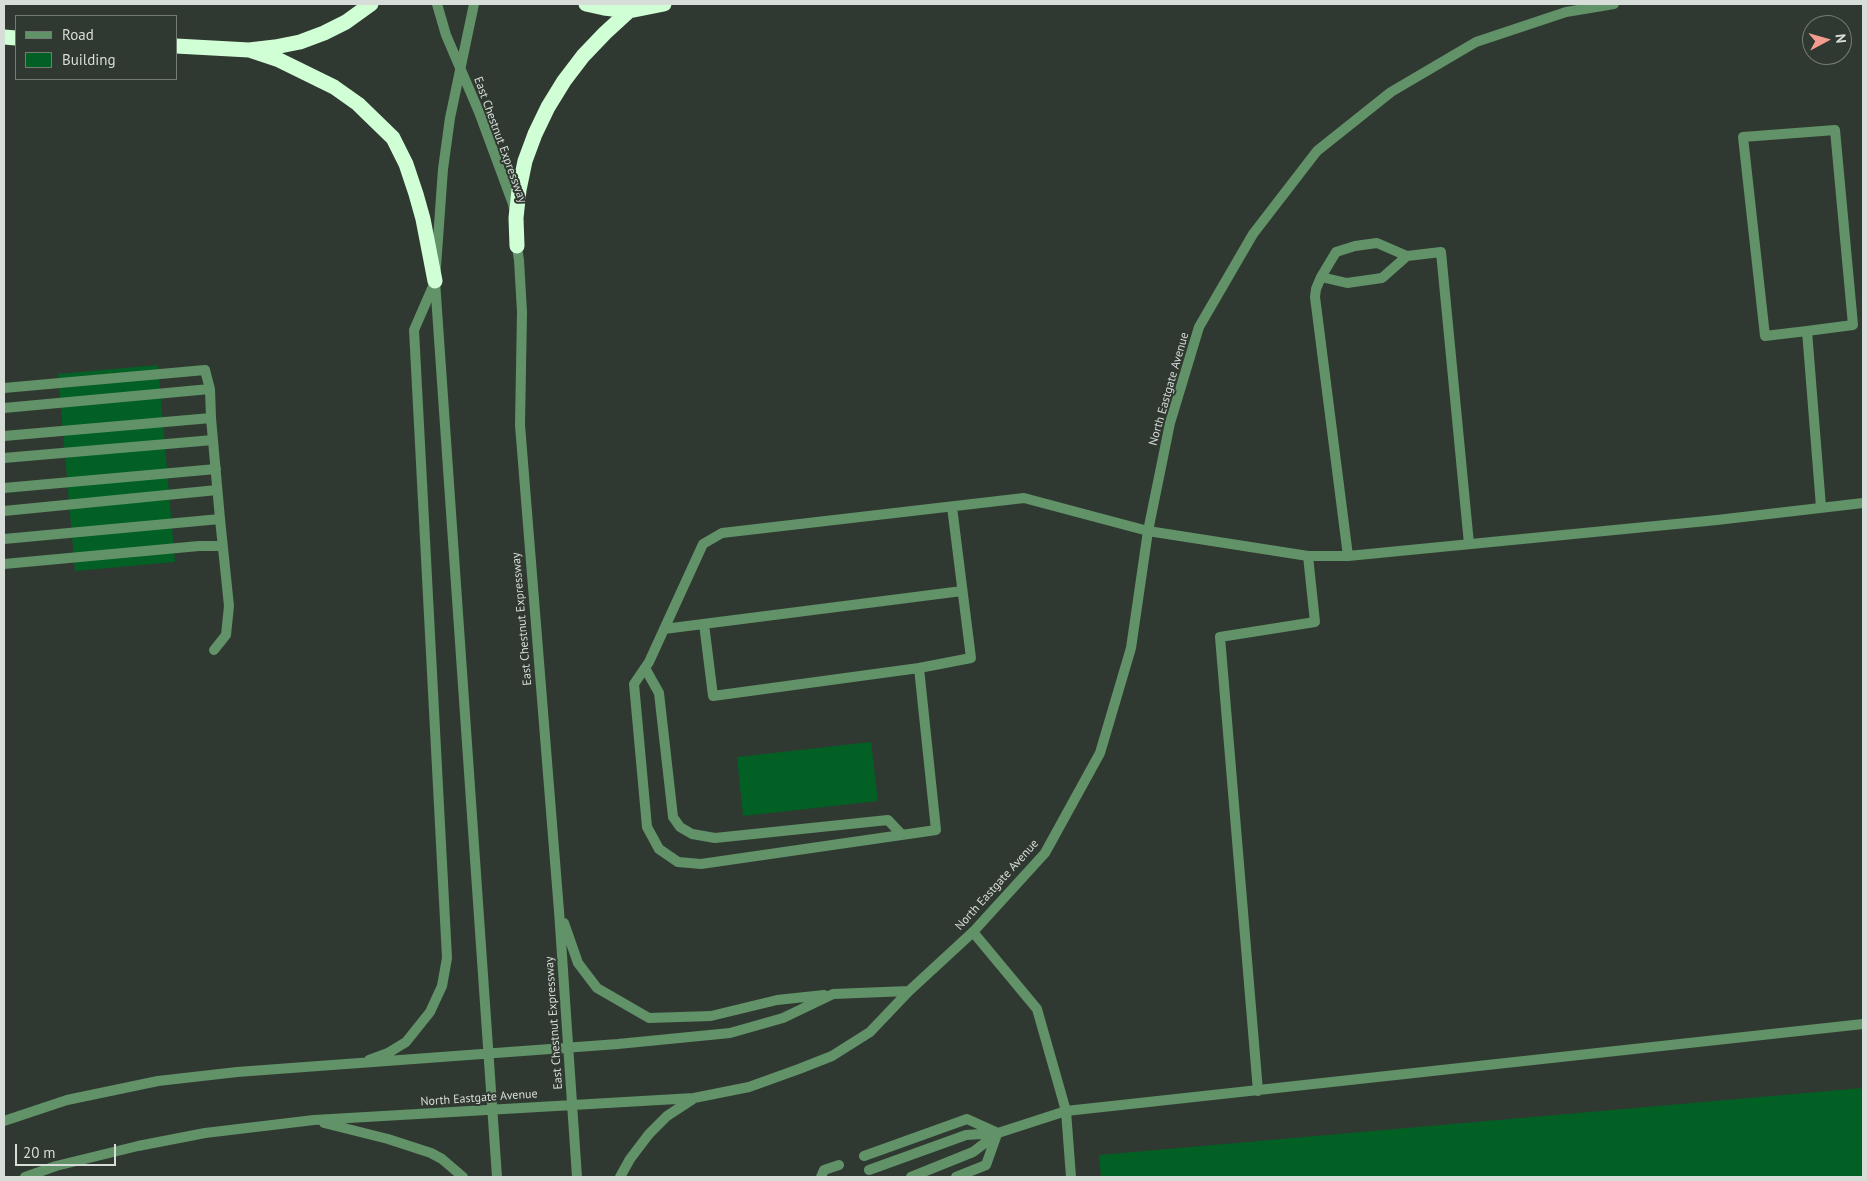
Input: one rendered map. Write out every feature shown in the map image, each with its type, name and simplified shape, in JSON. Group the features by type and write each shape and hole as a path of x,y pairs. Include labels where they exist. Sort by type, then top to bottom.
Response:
{"highway":[{"path":"178,46 249,50 300,42 346,22 370,4"},
{"path":"586,4 629,11 664,4"},
{"path":"516,246 519,190 525,161 535,134 548,107 578,62 629,11"},
{"path":"249,50 279,60 334,87 358,104 393,138 406,164 416,194 436,281"}],"street":[{"name":"East Chestnut Expressway","path":"437,4 446,35 479,112 513,204 522,312 520,425 559,911 577,1177"},
{"name":"East Chestnut Expressway","path":"474,4 450,118 443,169 436,281 497,1177"},
{"name":"North Eastgate Avenue","path":"25,1177 56,1166 195,1135 314,1120 694,1098 749,1087 832,1056 870,1032 909,991 973,932 1045,853 1100,753 1131,648 1148,531 1170,423 1199,327 1253,234 1316,151 1391,92 1476,42 1566,12 1614,4"},
{"path":"1835,130 1853,325 1808,331 1765,336 1743,137 1835,130"},
{"path":"1348,556 1315,297 1321,277 1336,252 1355,246 1377,243 1406,256 1441,252 1469,544"},
{"path":"1321,277 1347,283 1382,278 1406,256"},
{"path":"355,1064 388,1053 406,1042 432,1006 442,986 447,958 414,330 436,281"},
{"path":"1808,331 1821,507"},
{"path":"4,388 205,370 210,390 217,490 229,606 226,634 214,650"},
{"path":"4,408 210,390"},
{"path":"4,436 211,418"},
{"path":"4,458 213,440"},
{"path":"4,488 216,469"},
{"path":"4,511 217,490"},
{"path":"919,668 936,830 701,864 678,862 659,849 647,826 634,684 645,668 703,544 722,533 1024,498 1148,531 1308,556 1348,556 1753,516 1863,503"},
{"path":"704,624 713,696 919,668 970,658 952,507"},
{"path":"4,539 220,519"},
{"path":"4,564 199,546 222,546"},
{"path":"1258,1091 1220,637 1315,622 1308,556"},
{"path":"664,629 962,591"},
{"path":"645,668 659,694 673,817 680,827 692,834 715,838 888,820 902,835"},
{"path":"559,911 578,963 597,988 649,1018 711,1016 778,1000 833,994 909,991"},
{"path":"973,932 1038,1009 1066,1111 1071,1177"},
{"path":"4,1121 67,1100 158,1081 238,1072 618,1044 730,1033 783,1018 833,994"},
{"path":"869,1170 966,1135 998,1133 1066,1111 1863,1024"},
{"path":"620,1177 630,1159 649,1134 667,1116 694,1098"},
{"path":"864,1156 967,1119 998,1133"},
{"path":"314,1120 388,1139 430,1153 442,1159 463,1177"},
{"path":"911,1177 974,1152 998,1133"},
{"path":"956,1177 986,1165 998,1133"},
{"path":"821,1177 824,1170 839,1165"}],"building":[{"path":"158,365 175,562 75,571 58,374"},
{"path":"871,742 878,801 743,816 737,757"},
{"path":"1863,1088 1863,1177 1101,1177 1099,1155"}]}
